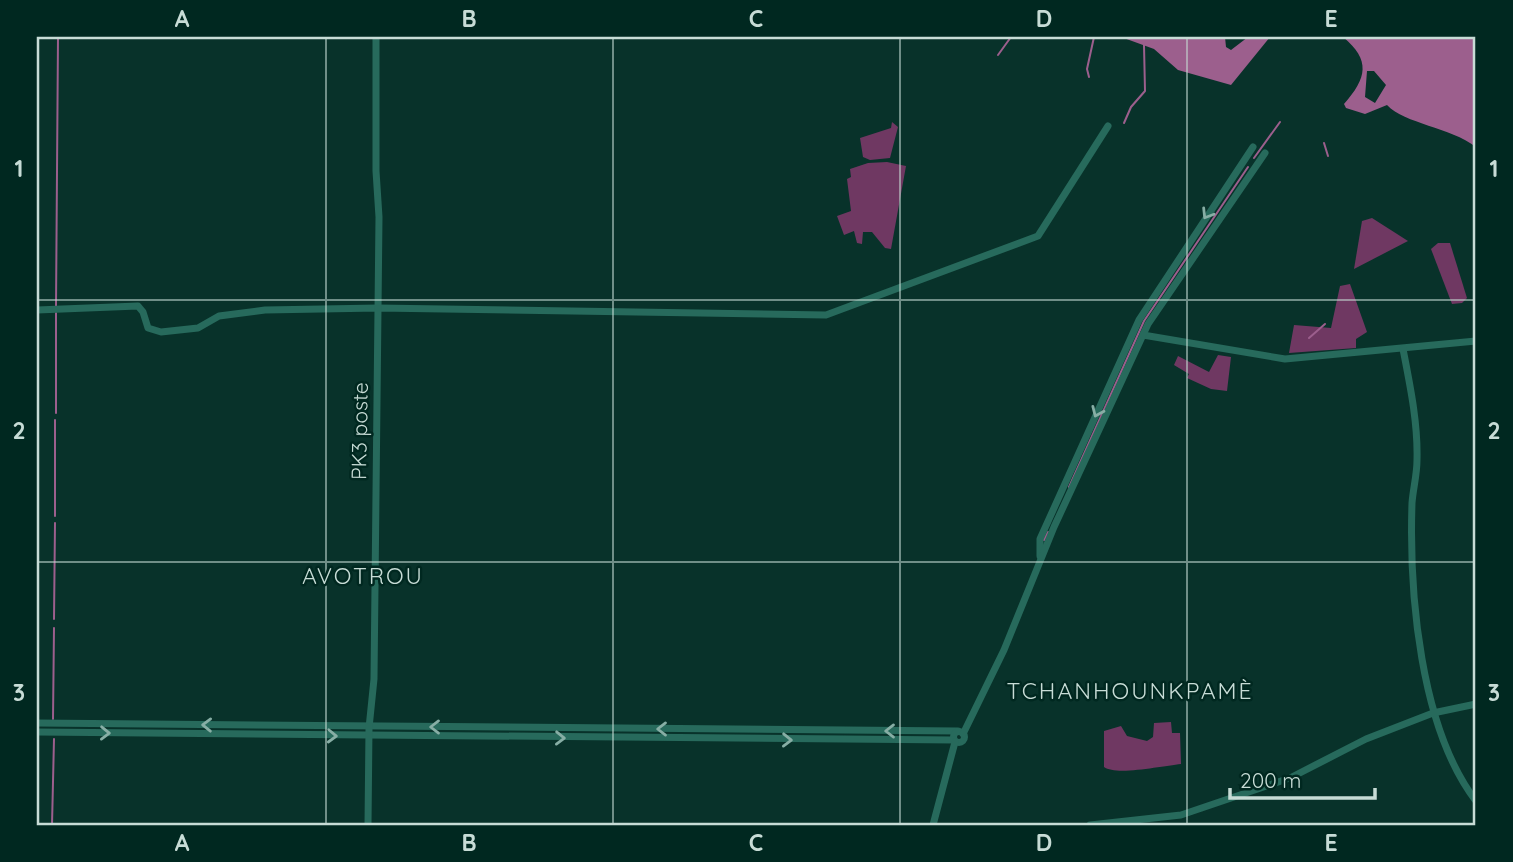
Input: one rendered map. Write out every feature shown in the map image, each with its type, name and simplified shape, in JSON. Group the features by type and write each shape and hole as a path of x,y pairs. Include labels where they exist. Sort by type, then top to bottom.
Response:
{"street":[{"name":"PK3 poste","path":"368,825 369,728 374,679 378,308 376,37"},
{"path":"37,310 138,306 144,312 148,328 161,332 198,328 219,316 265,310 378,308 826,314 1038,236 1108,126"},
{"path":"1041,564 1040,539 1139,320 1253,147"},
{"path":"933,825 958,740 1004,650 1054,527 1143,335 1265,153"},
{"path":"1245,158 1256,166"},
{"path":"1143,335 1285,359 1476,341"},
{"path":"1403,349 1412,400 1417,460 1412,503 1418,627 1433,713 1452,761 1476,801"},
{"path":"1090,825 1181,815 1290,778 1366,739 1433,713 1476,704"},
{"path":"37,723 958,740"},
{"path":"37,732 369,737 958,740"}],"shaded area":[{"path":"1121,37 1225,37 1226,47 1231,50 1248,37 1270,37 1231,85 1178,70 1154,49"},
{"path":"1343,37 1476,37 1476,147 1454,135 1405,117 1387,105 1365,114 1346,108 1344,104 1357,86 1363,69 1362,61","holes":["1367,71 1374,71 1386,85 1375,103 1365,97"]},
{"path":"892,122 898,127 890,158 870,160 863,157 860,138 891,128"},
{"path":"887,162 906,166 891,249 885,248 872,232 863,232 862,244 857,243 854,231 844,235 837,216 851,211 847,179 851,177 850,169 868,163"},
{"path":"1372,218 1408,241 1354,269 1362,221"},
{"path":"1438,243 1450,243 1467,298 1462,303 1452,304 1431,249"},
{"path":"1350,284 1367,332 1356,339 1356,348 1289,353 1294,325 1331,328 1340,286"},
{"path":"1218,355 1231,357 1227,391 1211,389 1187,378 1189,374 1174,365 1178,356 1209,372"},
{"path":"1171,722 1172,733 1180,733 1181,764 1129,771 1104,767 1104,731 1121,726 1127,736 1147,741 1153,737 1154,723"}],"waterway":[{"path":"56,307 58,37"},
{"path":"998,55 1011,37"},
{"path":"1089,77 1087,69 1094,37"},
{"path":"1124,123 1131,107 1145,91 1144,45"},
{"path":"1254,158 1280,122"},
{"path":"1324,143 1328,156"},
{"path":"1069,487 1144,321 1248,167"},
{"path":"56,313 56,413"},
{"path":"1309,338 1325,324"},
{"path":"55,420 55,516"},
{"path":"54,619 55,523"},
{"path":"1044,540 1048,532"},
{"path":"53,719 54,628"},
{"path":"52,825 54,739"}],"district":[{"name":"AVOTROU","path":"363,575"},
{"name":"TCHANHOUNKPAMÈ","path":"1130,690"}]}
